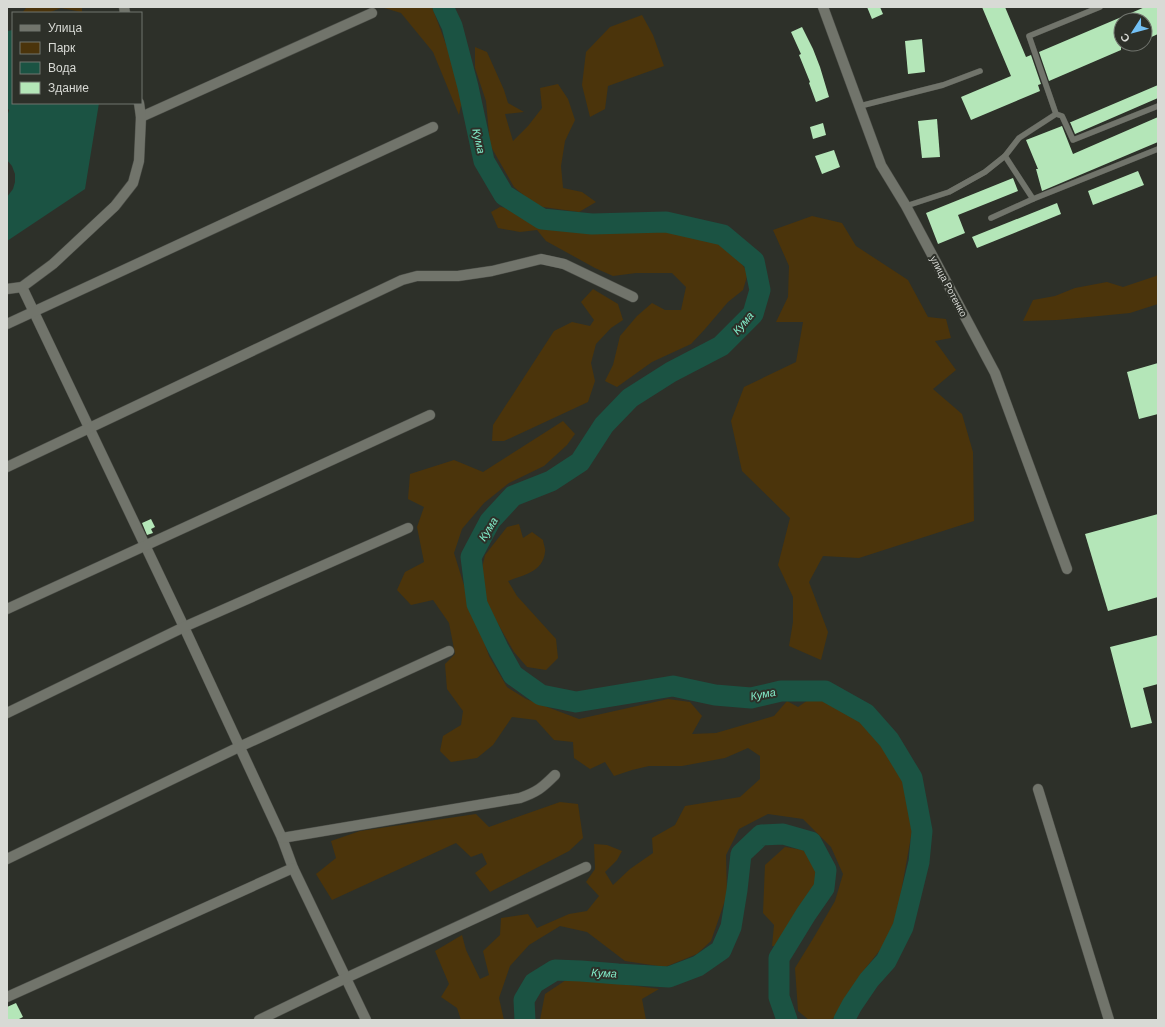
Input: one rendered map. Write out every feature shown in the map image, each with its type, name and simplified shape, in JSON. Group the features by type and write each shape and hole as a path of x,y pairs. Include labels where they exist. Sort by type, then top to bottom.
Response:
{"street":[{"name":"улица Ротенко","path":"823,7 881,164 906,206 995,373 1067,569"},
{"path":"141,117 372,13"},
{"path":"7,289 22,287 53,264 115,206 133,183 139,160 141,117 139,104"},
{"path":"7,324 433,127"},
{"path":"7,467 402,280 418,276 458,276 485,272 541,259 564,264 633,297"},
{"path":"22,287 184,627 282,838 293,868 366,1020"},
{"path":"7,609 430,415"},
{"path":"7,713 184,627 408,528"},
{"path":"7,859 239,747 449,651"},
{"path":"282,838 520,798 534,793 542,788 555,775"},
{"path":"1038,789 1109,1020"},
{"path":"259,1020 586,866"},
{"path":"7,997 293,868"}],"lane":[{"path":"1056,114 1029,36 1100,7"},
{"path":"860,106 943,85 980,72"},
{"path":"1056,114 1062,116 1073,140 1158,106"},
{"path":"906,206 949,192 985,172 1005,156 1019,138 1056,114"},
{"path":"991,218 1033,199 1158,149"},
{"path":"1005,156 1033,199"}],"green space":[{"path":"25,7 82,7 82,12 61,8 51,12 23,12 26,8"},
{"path":"381,7 432,7 464,92 459,115 433,52 401,13"},
{"path":"642,15 653,35 664,66 608,86 605,109 590,117 582,85 586,52 610,27"},
{"path":"475,47 487,52 504,90 508,103 524,112 505,114 513,141 528,126 542,108 540,88 558,84 568,99 575,120 565,141 561,166 563,188 582,192 596,202 579,212 536,206 514,187 490,145 486,101 475,68"},
{"path":"500,207 515,209 542,224 576,228 663,226 718,238 735,254 748,273 743,290 728,302 691,344 652,362 617,387 605,381 613,365 620,336 637,316 652,303 665,310 681,310 686,287 672,273 636,273 613,276 595,268 546,241 537,230 520,232 498,228 491,212"},
{"path":"812,216 842,223 856,246 908,280 928,317 946,319 951,338 935,341 956,370 933,389 962,414 973,452 974,521 859,558 823,556 809,582 828,632 821,660 789,646 793,622 793,597 778,565 790,518 742,471 731,421 744,387 796,362 803,322 776,322 788,297 789,266 773,230"},
{"path":"1158,274 1158,304 1130,313 1057,320 1023,321 1033,300 1055,296 1075,288 1107,282 1123,287"},
{"path":"593,289 618,304 623,320 611,328 596,344 591,363 595,381 588,402 504,441 492,441 493,425 554,331 572,322 590,326 594,320 581,302"},
{"path":"563,421 575,434 567,445 544,466 509,483 484,503 462,529 454,553 489,656 507,687 526,699 579,719 668,699 690,702 702,716 692,734 716,733 774,716 787,701 798,707 811,698 829,702 858,719 883,748 904,782 912,831 897,915 884,945 861,974 836,1017 829,1020 809,1020 798,1011 795,968 835,901 843,874 831,847 803,819 768,814 739,829 726,855 727,895 711,941 697,954 665,967 625,961 587,932 560,926 529,945 510,966 499,998 504,1020 461,1020 457,1008 441,997 449,984 435,951 462,935 466,950 480,979 489,975 483,951 500,935 501,918 528,914 537,928 569,914 587,911 599,896 586,882 595,869 594,844 607,845 622,851 617,860 605,872 613,885 630,869 653,853 652,838 675,825 685,806 740,797 760,779 760,756 748,748 725,758 682,766 649,766 614,776 605,762 590,769 574,758 573,742 554,740 536,720 512,717 493,745 477,758 451,762 440,751 443,736 461,725 463,711 447,689 445,664 455,654 449,623 433,600 411,605 397,590 405,572 424,562 417,527 424,507 408,499 410,474 454,460 483,472"},
{"path":"519,524 523,538 532,532 543,540 545,552 540,564 531,572 508,581 517,596 556,639 558,658 546,670 527,667 514,652 486,603 480,577 485,555 507,527"},
{"path":"560,802 578,804 583,838 569,851 490,892 475,873 487,864 482,853 471,857 456,843 332,900 316,874 336,858 331,841 360,831 476,814 489,827"},
{"path":"785,847 803,850 815,865 819,886 778,946 772,946 774,925 763,913 765,865"},
{"path":"566,980 599,981 659,989 642,999 646,1020 540,1020 545,994"}],"water":[{"path":"12,30 12,104 99,104 85,189 7,241 7,197 13,189 15,174 12,166 7,160 7,117 9,110 7,108 7,31"}],"building":[{"path":"867,7 880,7 883,14 872,19"},
{"path":"982,7 1005,7 1026,57 1031,55 1041,84 1038,85 1040,91 971,120 961,97 1011,76"},
{"path":"1145,7 1158,7 1158,34 1153,36 1153,12 1133,12"},
{"path":"1113,21 1113,52 1116,52 1049,81 1039,52"},
{"path":"802,27 820,67 829,97 816,102 799,55 801,54 791,32"},
{"path":"922,39 925,72 908,74 905,41"},
{"path":"1158,85 1158,98 1075,134 1070,122"},
{"path":"1158,117 1158,142 1042,191 1036,169 1038,169 1026,140 1062,126 1073,154"},
{"path":"937,119 940,157 922,158 918,121"},
{"path":"823,123 826,135 813,139 810,127"},
{"path":"834,150 840,167 822,174 815,156"},
{"path":"1138,171 1144,185 1093,205 1088,191"},
{"path":"1013,178 1018,191 958,215 965,233 938,244 926,213"},
{"path":"1057,203 1061,214 977,248 972,237"},
{"path":"1158,363 1158,414 1139,419 1127,372"},
{"path":"1158,514 1158,597 1108,611 1085,534"},
{"path":"151,519 155,527 151,529 153,533 147,535 142,523"},
{"path":"1158,635 1158,684 1143,688 1152,723 1131,728 1110,647"},
{"path":"16,1003 23,1017 17,1020 7,1020 7,1007"}],"waterway":[{"name":"Кума","path":"443,7 452,26 468,87 484,161 504,195 542,219 592,224 666,222 723,235 754,261 760,290 753,314 721,346 671,372 630,398 604,425 580,462 551,481 513,496 490,521 471,557 477,604 498,648 513,675 541,695 576,702 673,686 715,695 751,698 781,691 825,691 866,714 889,740 912,778 922,831 919,862 903,927 886,961 869,980 844,1020"},
{"name":"Кума","path":"525,1020 524,1000 534,983 555,970 669,977 698,966 721,950 731,927 741,854 761,835 783,834 811,842 826,870 824,888 779,958 779,997 787,1020"}]}
